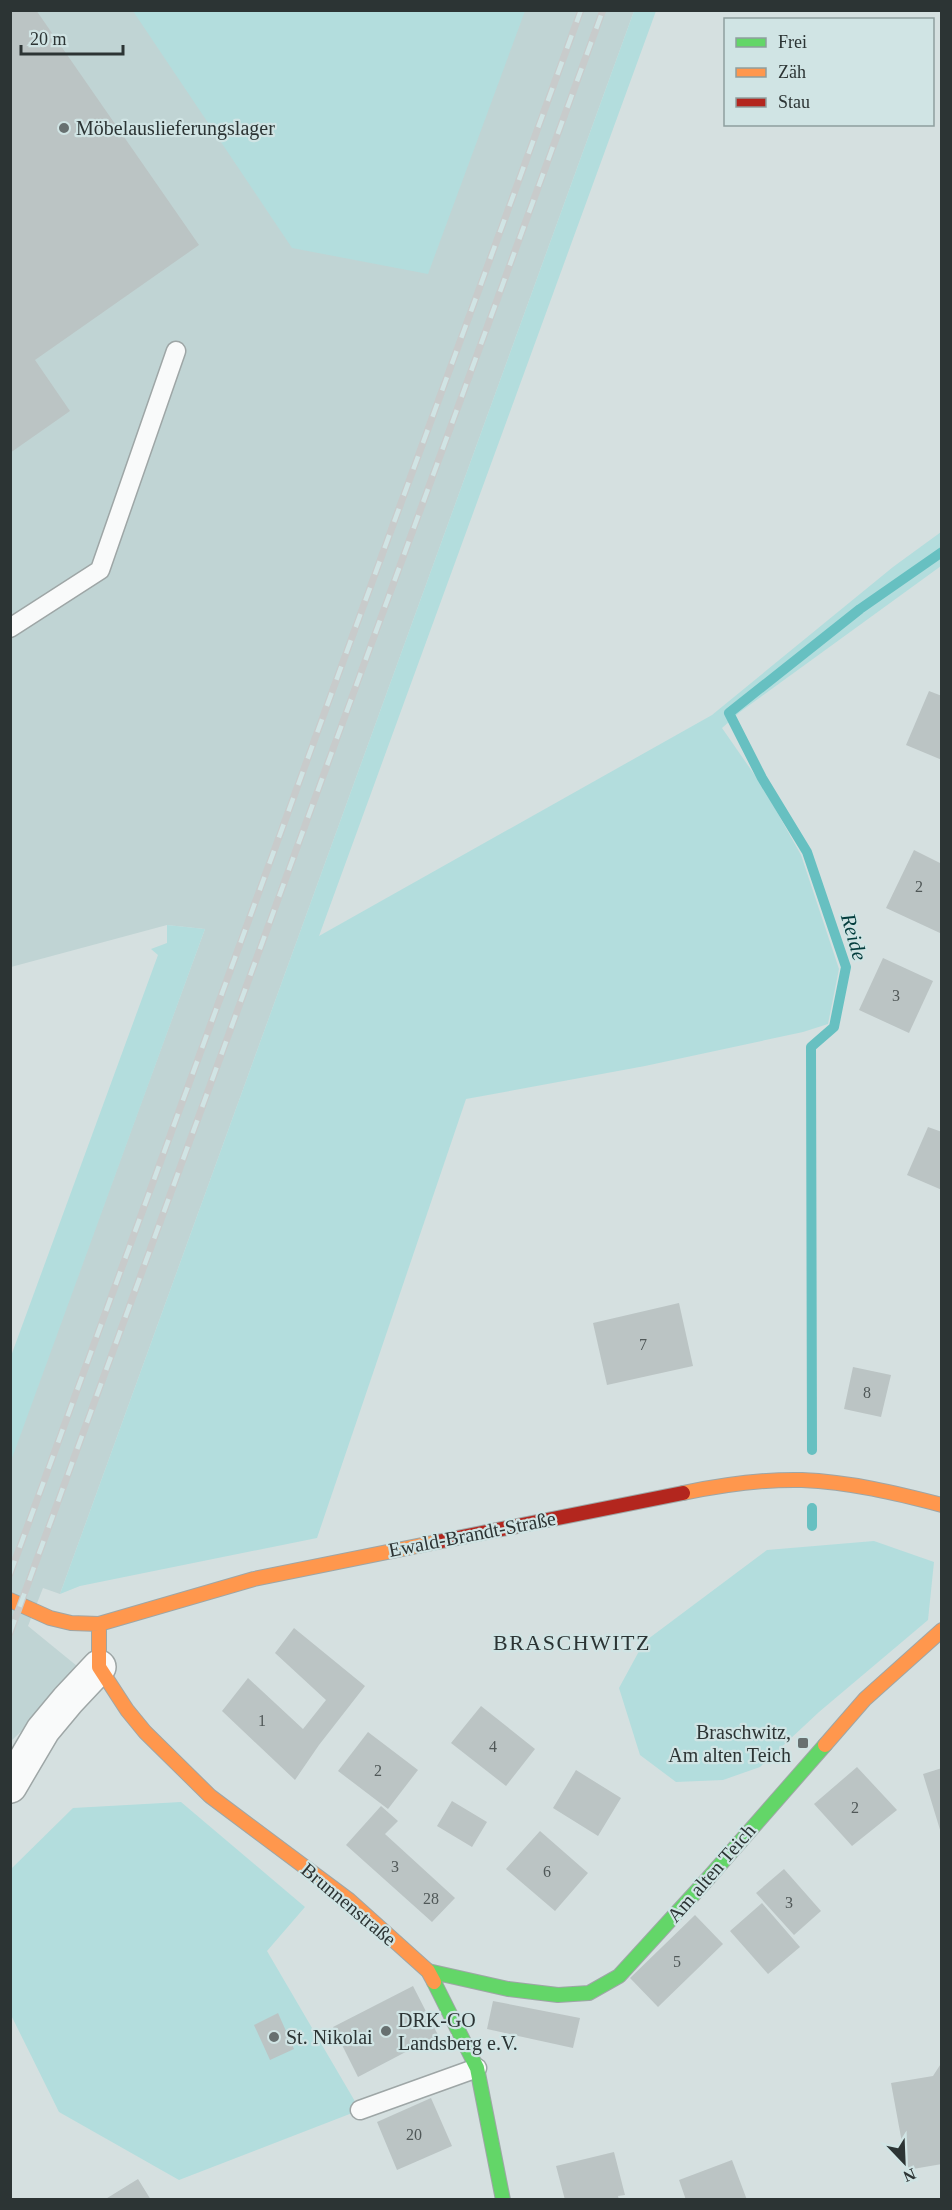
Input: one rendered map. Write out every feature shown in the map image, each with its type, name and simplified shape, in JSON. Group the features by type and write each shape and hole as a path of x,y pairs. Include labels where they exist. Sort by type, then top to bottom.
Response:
{"street":[{"name":"Ewald-Brandt-Straße","path":"10,1600 50,1618 71,1623 99,1624 254,1579 717,1486 757,1481 801,1480 841,1483 892,1492 942,1505"},
{"path":"10,1786 44,1730 99,1667 99,1624"},
{"name":"Am alten Teich","path":"428,1971 508,1989 558,1995 589,1993 619,1976 704,1883 865,1699 942,1630"},
{"name":"Brunnenstraße","path":"99,1667 145,1732 210,1796 349,1900 428,1971 477,2068 503,2199"}],"lane":[{"path":"10,628 100,570 176,351"},
{"path":"360,2110 477,2068"}],"shaded area":[{"path":"11,11 634,11 60,1594 43,1588 28,1626 77,1666 30,1723 11,1741 10,1461 205,929 167,925 11,967"},
{"path":"133,11 525,11 428,274 292,248"},
{"path":"634,11 656,11 319,936 712,715 893,567 941,532 941,566 740,712 722,728 763,787 801,855 839,969 828,1024 803,1032 645,1066 466,1099 317,1538 80,1586 60,1594"},
{"path":"167,925 205,929 11,1461 11,1356 158,955 151,949 167,943"},
{"path":"874,1541 934,1562 928,1620 819,1712 760,1767 723,1780 676,1782 640,1755 619,1688 644,1642 767,1550"},
{"path":"181,1802 305,1907 267,1951 360,2110 179,2180 59,2112 11,2015 11,1869 73,1808"}],"building":[{"name":"Möbelauslieferungslager","path":"10,10 36,10 199,245 35,360 70,411 10,453"},
{"path":"929,691 942,696 942,760 906,745"},
{"path":"914,850 942,864 942,929 940,933 886,908"},
{"path":"883,958 933,981 909,1033 859,1010"},
{"path":"928,1127 942,1132 942,1190 907,1175"},
{"path":"679,1303 693,1366 607,1385 593,1323"},
{"path":"853,1367 891,1375 881,1417 844,1409"},
{"path":"294,1628 365,1686 295,1780 222,1711 248,1678 303,1729 326,1700 275,1653"},
{"path":"481,1706 535,1749 506,1786 451,1743"},
{"path":"368,1732 418,1770 388,1809 338,1771"},
{"path":"857,1767 897,1810 852,1846 814,1804"},
{"path":"942,1768 942,1833 941,1833 923,1774"},
{"path":"576,1770 621,1798 598,1836 553,1808"},
{"path":"452,1801 487,1822 472,1847 437,1826"},
{"path":"381,1806 398,1821 385,1834 455,1898 432,1922 346,1845"},
{"path":"540,1831 588,1873 555,1911 506,1869"},
{"path":"784,1869 821,1911 794,1935 756,1893"},
{"path":"762,1903 800,1947 768,1974 730,1931"},
{"path":"695,1915 723,1944 658,2007 630,1978"},
{"name":"DRK-GO Landsberg e.V.","path":"413,1986 438,2035 358,2077 333,2027"},
{"path":"493,2001 580,2018 573,2048 487,2029"},
{"name":"St. Nikolai","path":"278,2013 294,2049 270,2060 254,2025"},
{"path":"942,2062 942,2164 907,2170 891,2083 933,2076"},
{"path":"431,2098 452,2146 397,2170 377,2122"},
{"path":"614,2152 625,2195 618,2196 619,2200 565,2200 556,2166"},
{"path":"732,2160 747,2200 686,2200 679,2180"},
{"path":"138,2179 151,2200 104,2200"}],"waterway":[{"name":"Reide","path":"812,1450 811,1047 834,1027 846,967 807,852 762,778 729,713 860,609 942,552"},
{"name":"Reide","path":"812,1508 812,1526"}],"railway":[{"path":"10,1574 581,10"},
{"path":"10,1633 603,10"}],"traffic: fast":[{"path":"428,1971 508,1989 558,1995 589,1993 619,1976 825,1745"},
{"path":"434,1982 477,2068 503,2200"}],"traffic: slow":[{"path":"683,1493 742,1483 802,1480 890,1492 942,1505"},
{"path":"10,1600 50,1618 71,1623 99,1624 254,1579 437,1542"},
{"path":"99,1624 99,1667 127,1710 145,1732 210,1796 349,1900 428,1971 434,1982"},
{"path":"825,1745 865,1699 942,1630"}],"traffic: jam":[{"path":"437,1542 683,1493"}],"place":[{"name":"Möbelauslieferungslager","path":"64,128"},
{"name":"Braschwitz, Am alten Teich","path":"803,1743"},
{"name":"DRK-GO Landsberg e.V.","path":"386,2031"},
{"name":"St. Nikolai","path":"274,2037"}],"district":[{"name":"BRASCHWITZ","path":"572,1642"}]}
